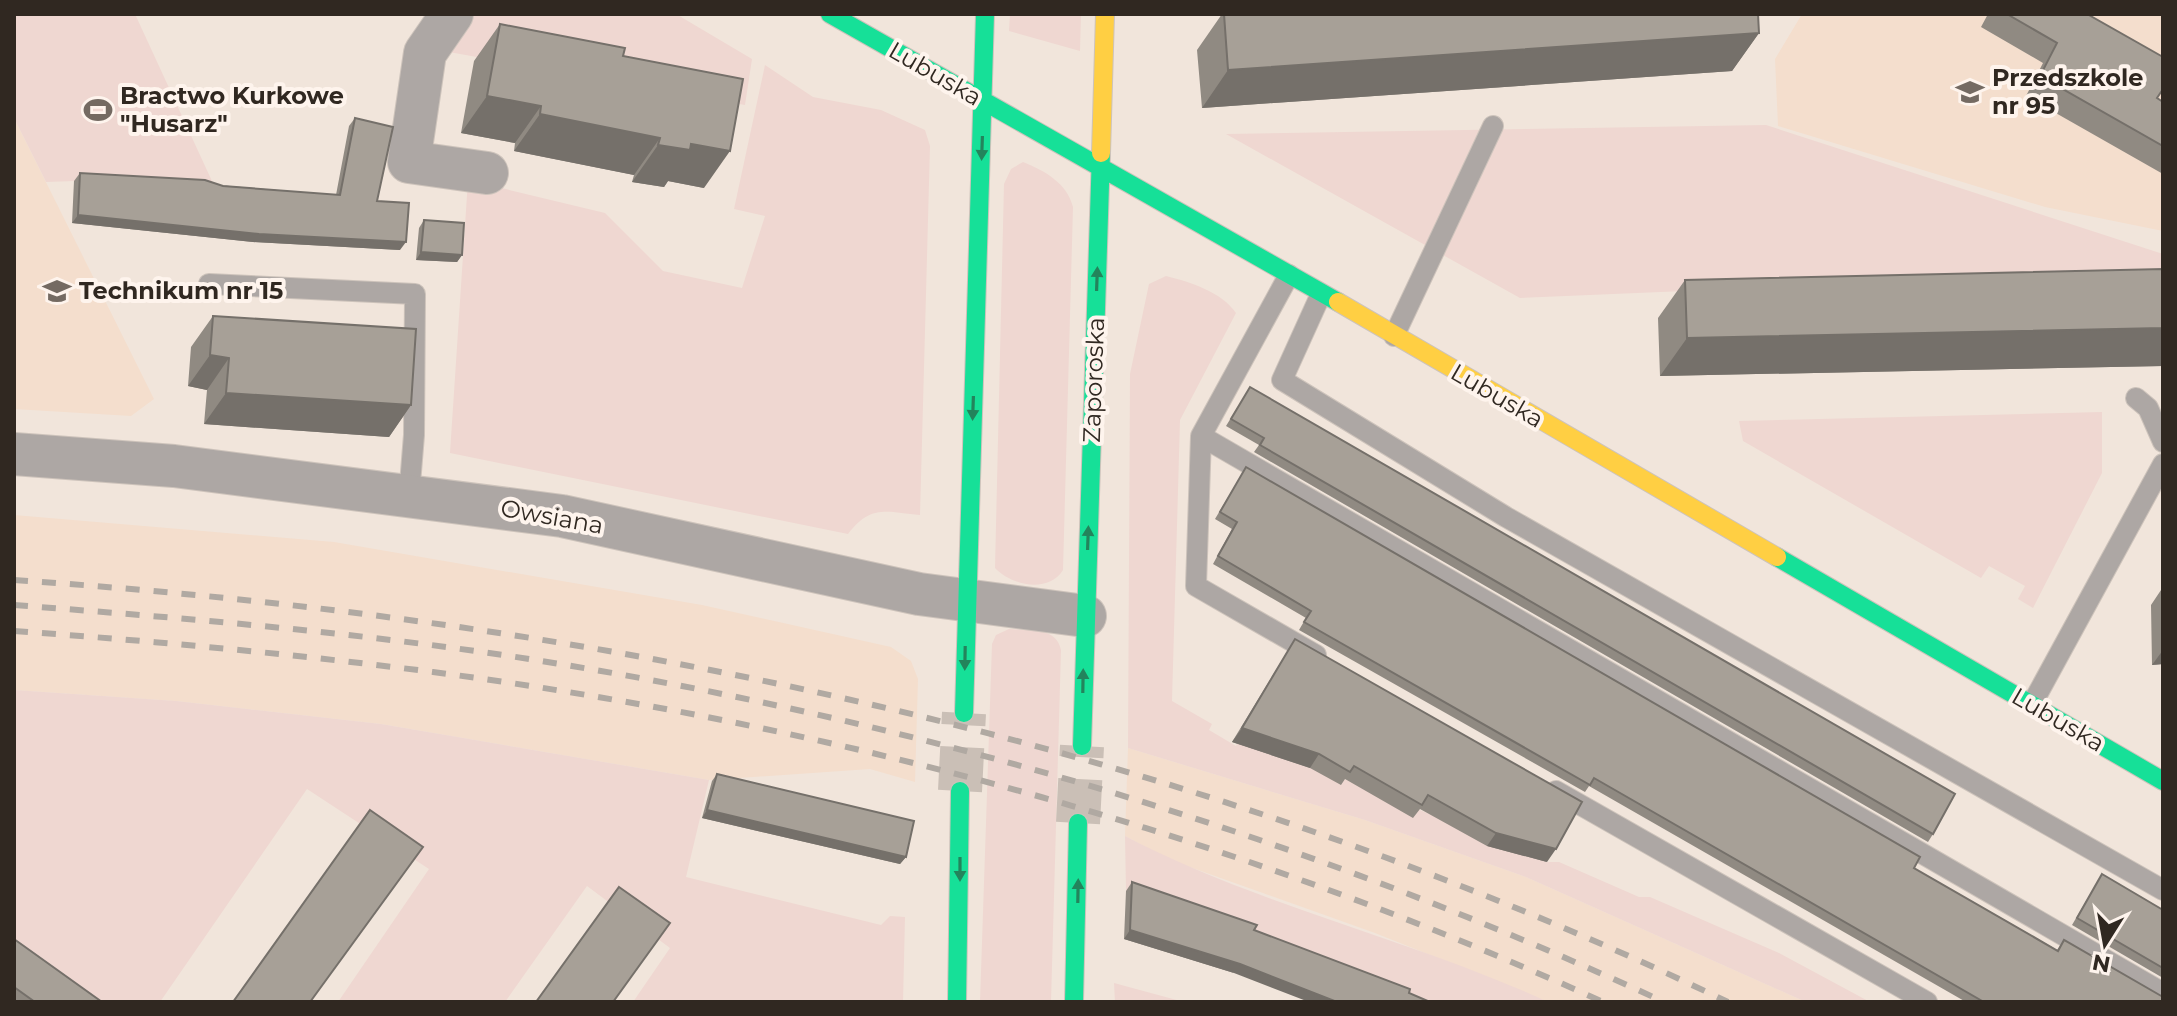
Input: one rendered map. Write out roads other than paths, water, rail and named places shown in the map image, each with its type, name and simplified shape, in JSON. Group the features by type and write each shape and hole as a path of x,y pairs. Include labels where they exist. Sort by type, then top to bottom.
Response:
{"main road":[{"name":"Lubuska","path":"830,14 983,102 1102,165 2163,781"},
{"path":"964,713 985,14"},
{"name":"Zaporoska","path":"1082,746 1105,14"},
{"path":"957,1002 960,791"},
{"path":"1074,1002 1078,823"}],"street":[{"path":"452,14 425,53 409,162 487,173"},
{"name":"Owsiana","path":"14,454 174,466 562,516 967,602 1085,616"}],"lane":[{"path":"1394,336 1493,126"},
{"path":"1289,275 1201,436 1196,586 1334,664"},
{"path":"209,284 415,294 414,435 409,496"},
{"path":"1321,294 1282,380 1506,517 2163,890"},
{"path":"2136,398 2148,408 2163,442"},
{"path":"1201,436 2163,993"},
{"path":"2032,704 2163,464"},
{"path":"1541,782 1927,1002"}],"tunnel":[{"path":"960,791 964,713"},
{"path":"1078,823 1082,746"}],"railway":[{"path":"14,580 235,599 456,627 674,663 891,709 1106,766 1317,833 1524,911 1728,1002"},
{"path":"14,605 287,628 492,653 702,690 844,721 984,756 1261,840 1532,944 1664,1002"},
{"path":"14,631 224,648 433,672 733,722 882,755 1030,794 1176,838 1321,887 1463,942 1603,1002"}],"place":[{"name":"Przedszkole nr 95","path":"1970,92"},
{"name":"Bractwo Kurkowe \"Husarz\"","path":"98,110"},
{"name":"Technikum nr 15","path":"57,291"}]}
